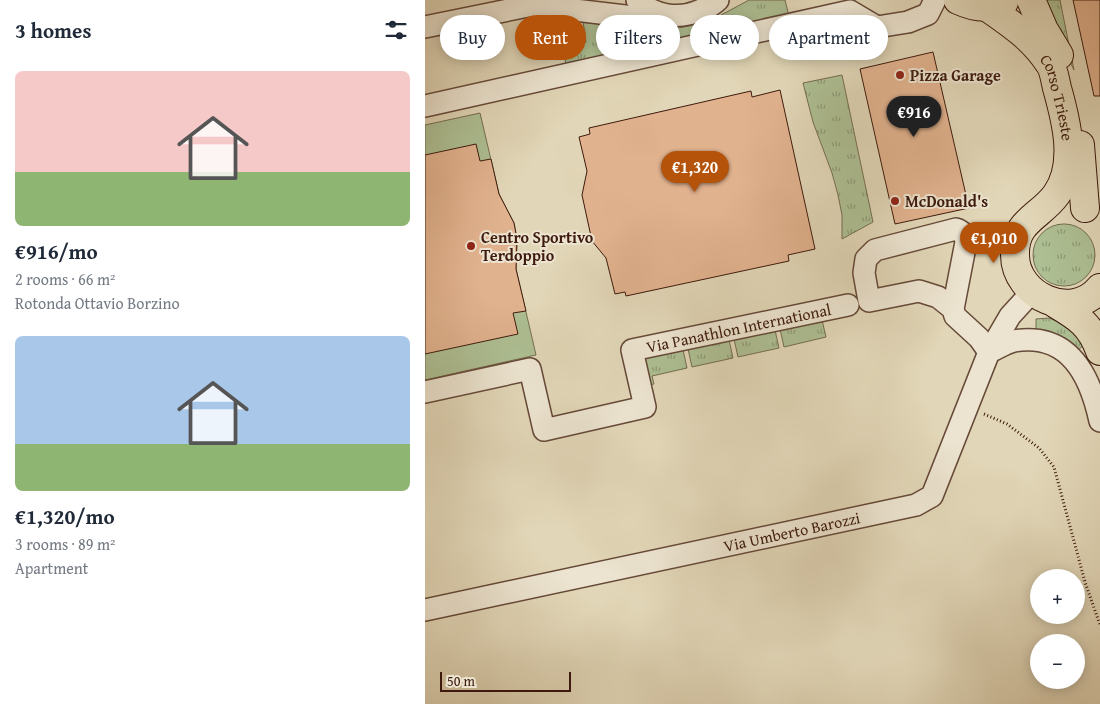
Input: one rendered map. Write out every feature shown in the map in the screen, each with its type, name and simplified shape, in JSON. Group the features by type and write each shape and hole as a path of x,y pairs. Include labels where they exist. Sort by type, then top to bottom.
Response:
{"main road":[{"path":"958,0 973,6 998,4"},
{"name":"Corso Trieste","path":"1031,0 1044,30 1054,45 1066,70 1073,99 1092,214"},
{"name":"Corso Trieste","path":"998,4 1051,65 1063,108 1069,154 1066,173 1057,194 1043,208 1029,218 1023,226 1015,245 1016,266 1025,284 1032,292"},
{"path":"1043,208 1066,204 1092,214"},
{"path":"1032,292 1077,316 1091,329 1100,351"},
{"path":"1056,304 1071,304 1098,296"}],"street":[{"path":"637,0 644,7 663,15"},
{"path":"425,106 850,11 877,27 907,22 928,14 935,0"},
{"path":"679,15 693,14 720,1"},
{"path":"425,27 537,2 622,15"},
{"path":"953,309 938,297 919,290 869,301 864,273 867,258 875,250 956,230 961,231 965,235 966,242 953,309 955,316 979,338 989,352 1012,341 1032,340 1048,343 1064,351 1077,363 1089,383 1100,421"},
{"name":"Via Umberto Barozzi","path":"425,610 916,506 932,496 989,352 1010,316 1032,292"},
{"name":"Via Panathlon International","path":"425,392 530,370 544,430 645,407 632,350 848,305"}],"path":[{"path":"967,406 1007,424 1039,448 1054,467 1085,582 1100,626"}],"green space":[{"path":"749,0 785,0 789,15 769,15 769,20 759,22 759,15 721,15"},
{"path":"1039,0 1060,0 1074,70"},
{"path":"586,21 596,23 596,58 586,60 586,42"},
{"path":"690,25 690,37 680,39 680,28"},
{"path":"565,60 585,60 566,64"},
{"path":"842,75 873,222 842,239 842,215 838,195 813,122 803,83"},
{"name":"Centro Sportivo Terdoppio","path":"480,113 499,194 514,223 517,239 516,269 536,355 425,380 425,125"},
{"path":"1058,224 1070,224 1086,233 1093,243 1095,255 1093,267 1086,277 1070,286 1058,286 1047,281 1038,272 1033,261 1033,249 1038,238 1047,229"},
{"path":"1049,318 1069,328 1085,344 1076,352 1036,333 1036,319"},
{"path":"822,320 826,337 784,347 780,329"},
{"path":"775,330 779,348 738,357 734,339"},
{"path":"729,340 733,358 692,367 688,349"},
{"path":"683,350 687,368 652,376 654,384 649,385 643,358"}],"building":[{"path":"1073,0 1100,0 1100,96 1094,96"},
{"path":"933,52 969,208 895,224 860,69"},
{"path":"780,90 815,249 788,255 789,261 626,296 625,292 615,294 606,258 592,241 582,195 587,171 579,137 590,134 589,128 751,91 752,97"},
{"name":"Centro Sportivo Terdoppio","path":"476,144 480,161 491,159 499,194 514,223 517,239 516,269 526,311 513,313 518,334 425,354 425,155"}],"place":[{"name":"Pizza Garage","path":"900,75"},
{"name":"McDonald's","path":"895,201"},
{"name":"Centro Sportivo Terdoppio","path":"471,246"}]}
